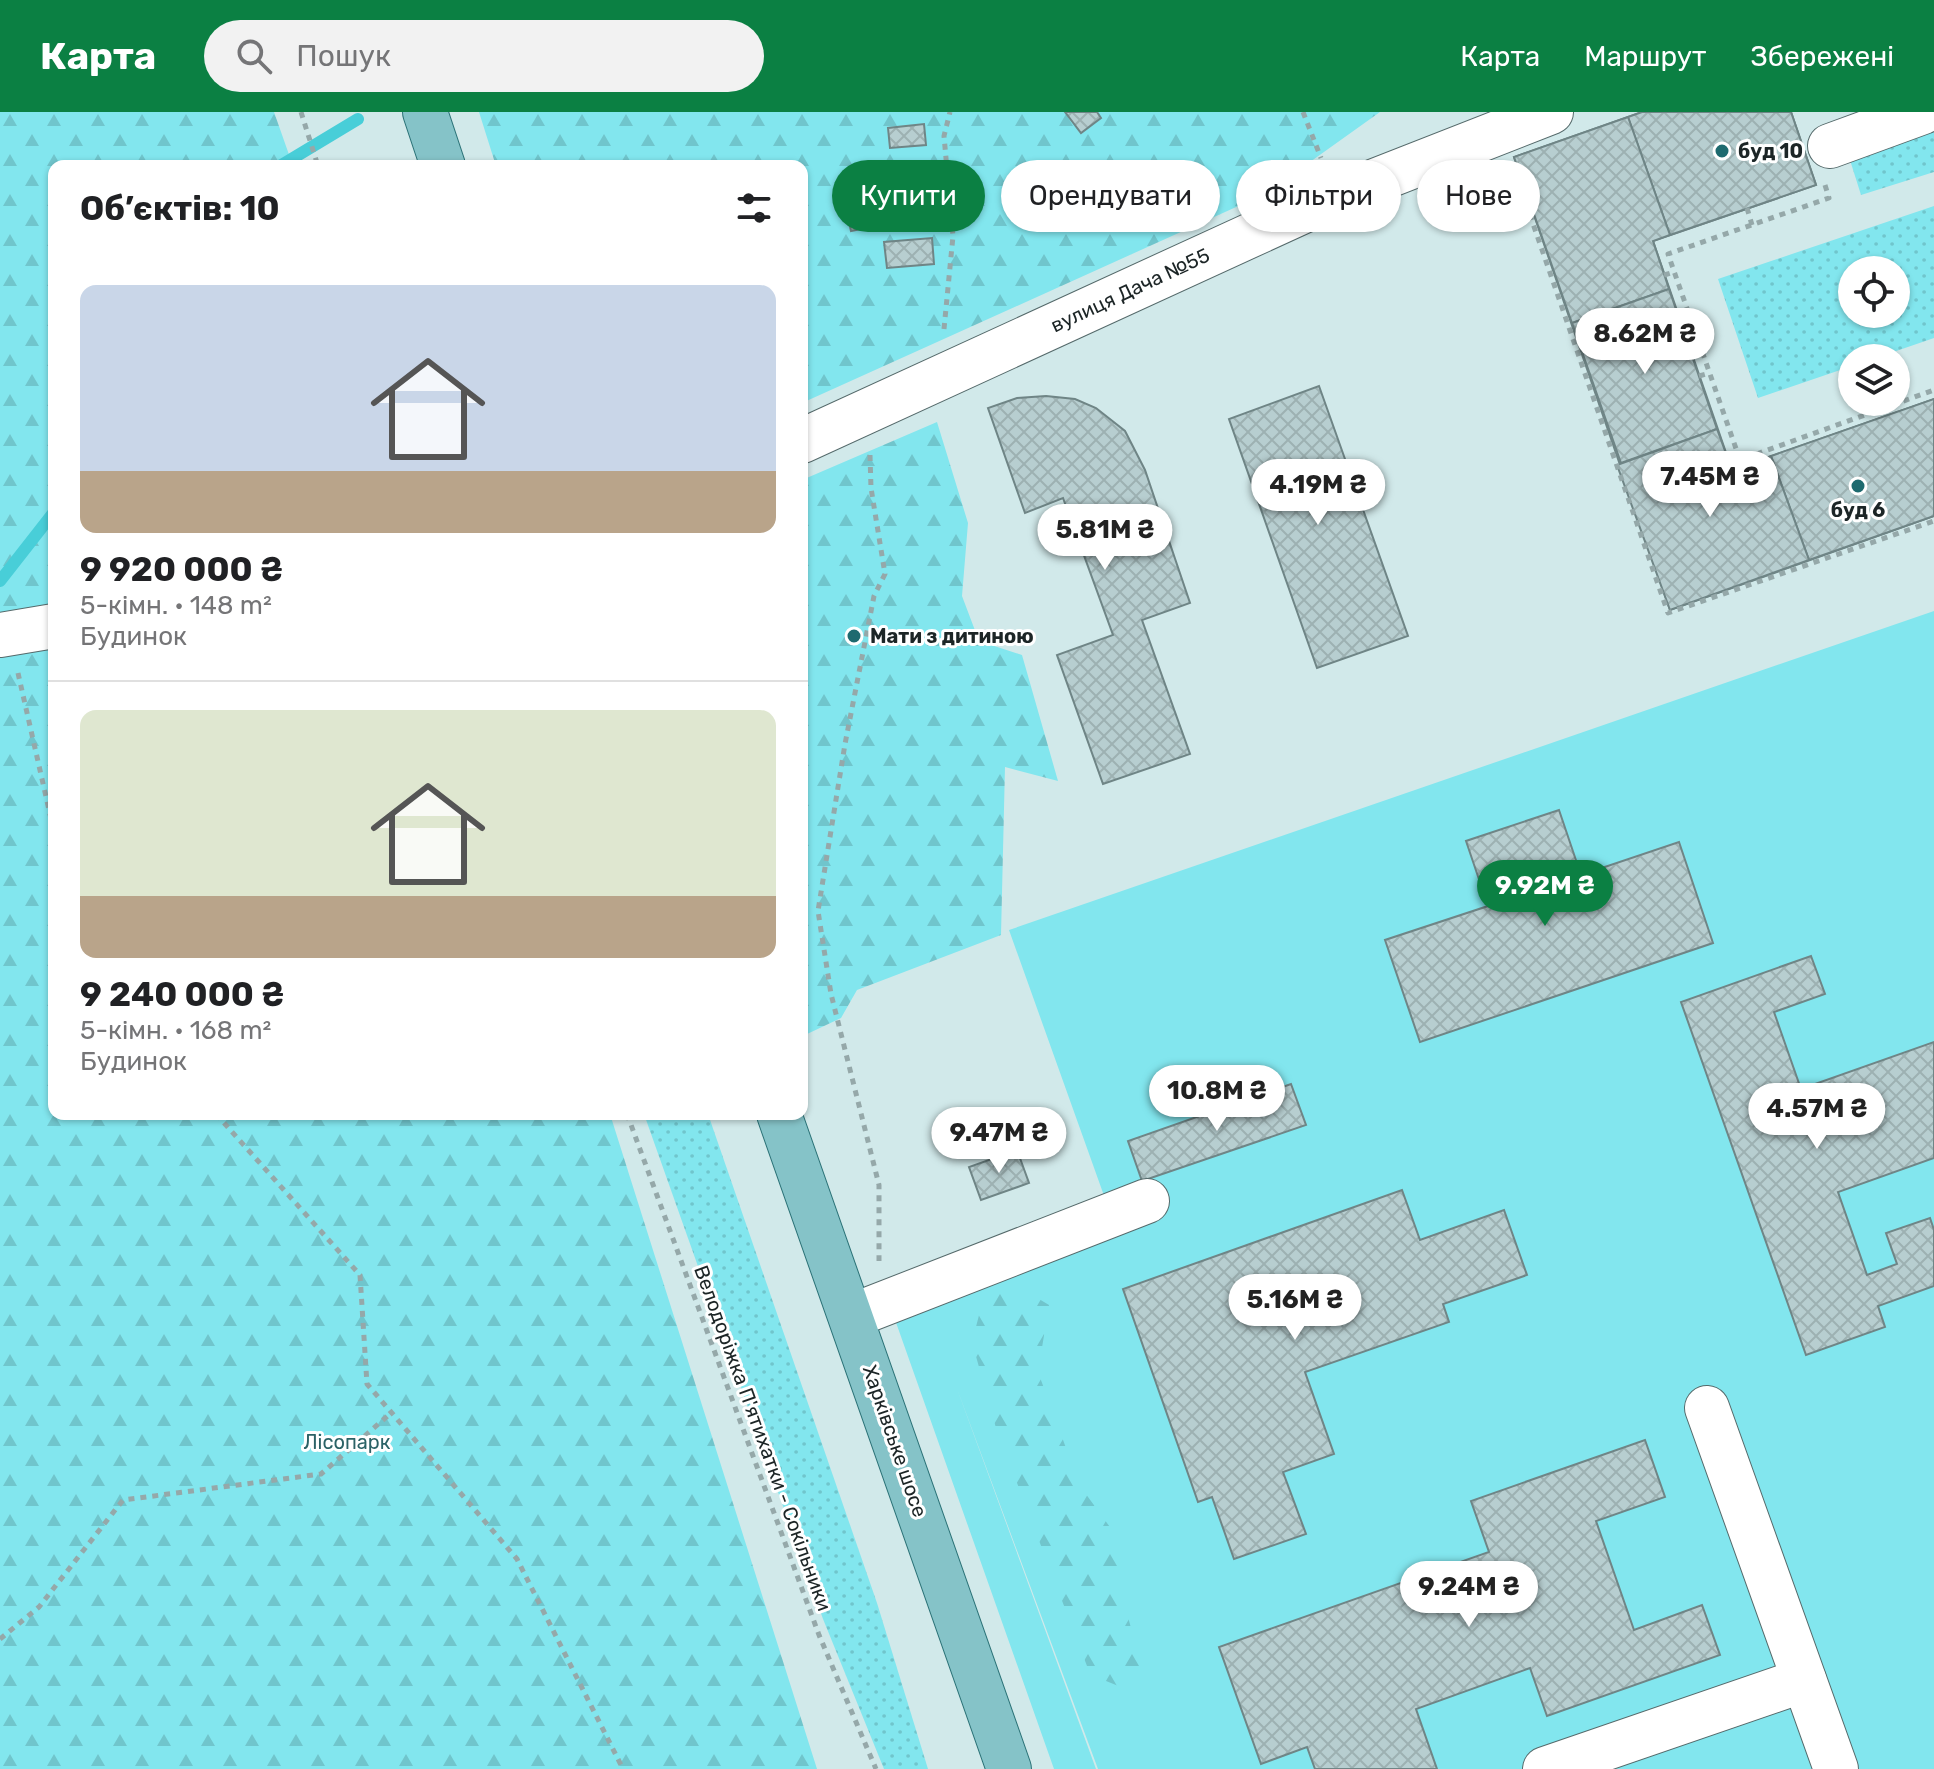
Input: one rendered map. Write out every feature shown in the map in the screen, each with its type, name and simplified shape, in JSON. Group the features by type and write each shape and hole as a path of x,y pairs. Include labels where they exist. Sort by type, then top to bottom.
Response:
{"main road":[{"path":"425,112 441,160"},
{"name":"Харківське шосе","path":"782,1120 865,1309 1009,1769"}],"street":[{"name":"вулиця Дача №55","path":"808,438 1334,197 1551,112"},
{"path":"1827,164 1923,112"},
{"path":"4,635 48,627"},
{"path":"865,1309 1147,1201"},
{"path":"1707,1408 1836,1769"},
{"path":"1545,1769 1804,1680"}],"path":[{"path":"301,112 316,160"},
{"path":"939,378 953,236 944,136 950,112"},
{"path":"1509,156 1668,613 1934,521"},
{"path":"1827,164 1829,198 1668,254 1740,460 1934,390"},
{"path":"1747,208 1752,225"},
{"path":"1664,275 1674,272"},
{"path":"1699,376 1710,373"},
{"path":"865,1309 879,1185 831,994 818,911 871,611 885,574 871,488 870,447"},
{"path":"4,635 48,808"},
{"path":"221,1120 360,1275 367,1384 517,1559 623,1769"},
{"name":"Велодоріжка П'ятихатки - Сокільники","path":"629,1120 819,1635 876,1769"},
{"path":"0,1639 39,1607 123,1500 321,1474 391,1413"}],"green space":[{"name":"Лісопарк","path":"0,112 274,112 291,160 48,160 48,1120 612,1120 817,1769 0,1769"},
{"path":"479,112 1380,112 1313,160 1236,160 1236,207 1220,214 1220,160 1001,160 1001,232 1181,232 808,400 808,160 494,160"},
{"path":"1934,132 1934,172 1861,195 1850,160"},
{"path":"1934,206 1934,338 1910,346 1838,344 1838,371 1758,398 1718,279"},
{"path":"937,422 968,523 962,596 979,641 1022,655 1058,781 1005,767 1001,935 857,990 841,1018 808,1034 808,477"},
{"path":"1934,611 1934,1769 1098,1769 956,1386 1096,1769 1054,1769 893,1314 1117,1232 1009,930"},
{"path":"646,1120 710,1120 877,1603 928,1769 884,1769 823,1619"},
{"path":"1019,1287 1049,1305 1038,1372 1080,1486 1115,1534 1118,1581 1141,1664 1121,1687 1101,1679 1087,1666 996,1428 972,1342 983,1300"}],"building":[{"path":"1065,112 1097,112 1101,118 1081,133"},
{"path":"1642,112 1791,112 1816,185 1653,241 1732,470 1886,416 1910,416 1910,407 1934,399 1934,516 1670,610 1540,232 1540,160 1515,160 1514,157"},
{"name":"буд 10","path":"1642,112 1791,112 1816,185 1670,235 1628,117"},
{"path":"1628,117 1670,235 1653,241 1669,289 1572,323 1540,231 1540,160 1515,160 1514,157"},
{"path":"924,124 926,145 890,148 888,128"},
{"path":"932,238 934,264 887,268 884,242"},
{"path":"1669,289 1717,429 1621,463 1572,323"},
{"path":"1319,386 1408,636 1317,668 1229,419"},
{"path":"1046,396 1075,399 1096,408 1125,431 1145,470 1190,603 1142,620 1190,754 1103,784 1057,655 1113,635 1063,498 1025,513 988,408 1017,398"},
{"name":"буд 6","path":"1934,399 1934,516 1809,560 1771,456 1885,416 1910,416 1910,407"},
{"path":"1717,429 1732,470 1771,456 1809,560 1670,610 1617,465"},
{"path":"1559,810 1581,875 1679,842 1713,943 1420,1042 1385,940 1488,906 1466,841"},
{"path":"1811,956 1825,994 1774,1012 1801,1089 1934,1042 1934,1158 1838,1192 1867,1275 1897,1264 1886,1233 1930,1218 1934,1230 1934,1286 1878,1306 1885,1327 1806,1355 1681,1002"},
{"path":"1291,1084 1306,1125 1142,1181 1128,1141"},
{"path":"1017,1150 1029,1183 981,1200 969,1167"},
{"path":"1402,1190 1420,1240 1504,1210 1527,1275 1443,1304 1449,1322 1305,1372 1334,1454 1283,1472 1306,1534 1234,1559 1212,1497 1198,1502 1123,1289"},
{"path":"1645,1440 1665,1497 1596,1521 1634,1630 1702,1605 1720,1655 1547,1716 1530,1668 1416,1709 1437,1769 1315,1769 1307,1747 1261,1764 1219,1647 1489,1552 1471,1501"}],"waterway":[{"path":"290,160 358,119"},
{"path":"0,581 48,520"}],"place":[{"name":"буд 10","path":"1722,151"},
{"name":"буд 6","path":"1858,486"},
{"name":"Мати з дитиною","path":"854,636"}]}
